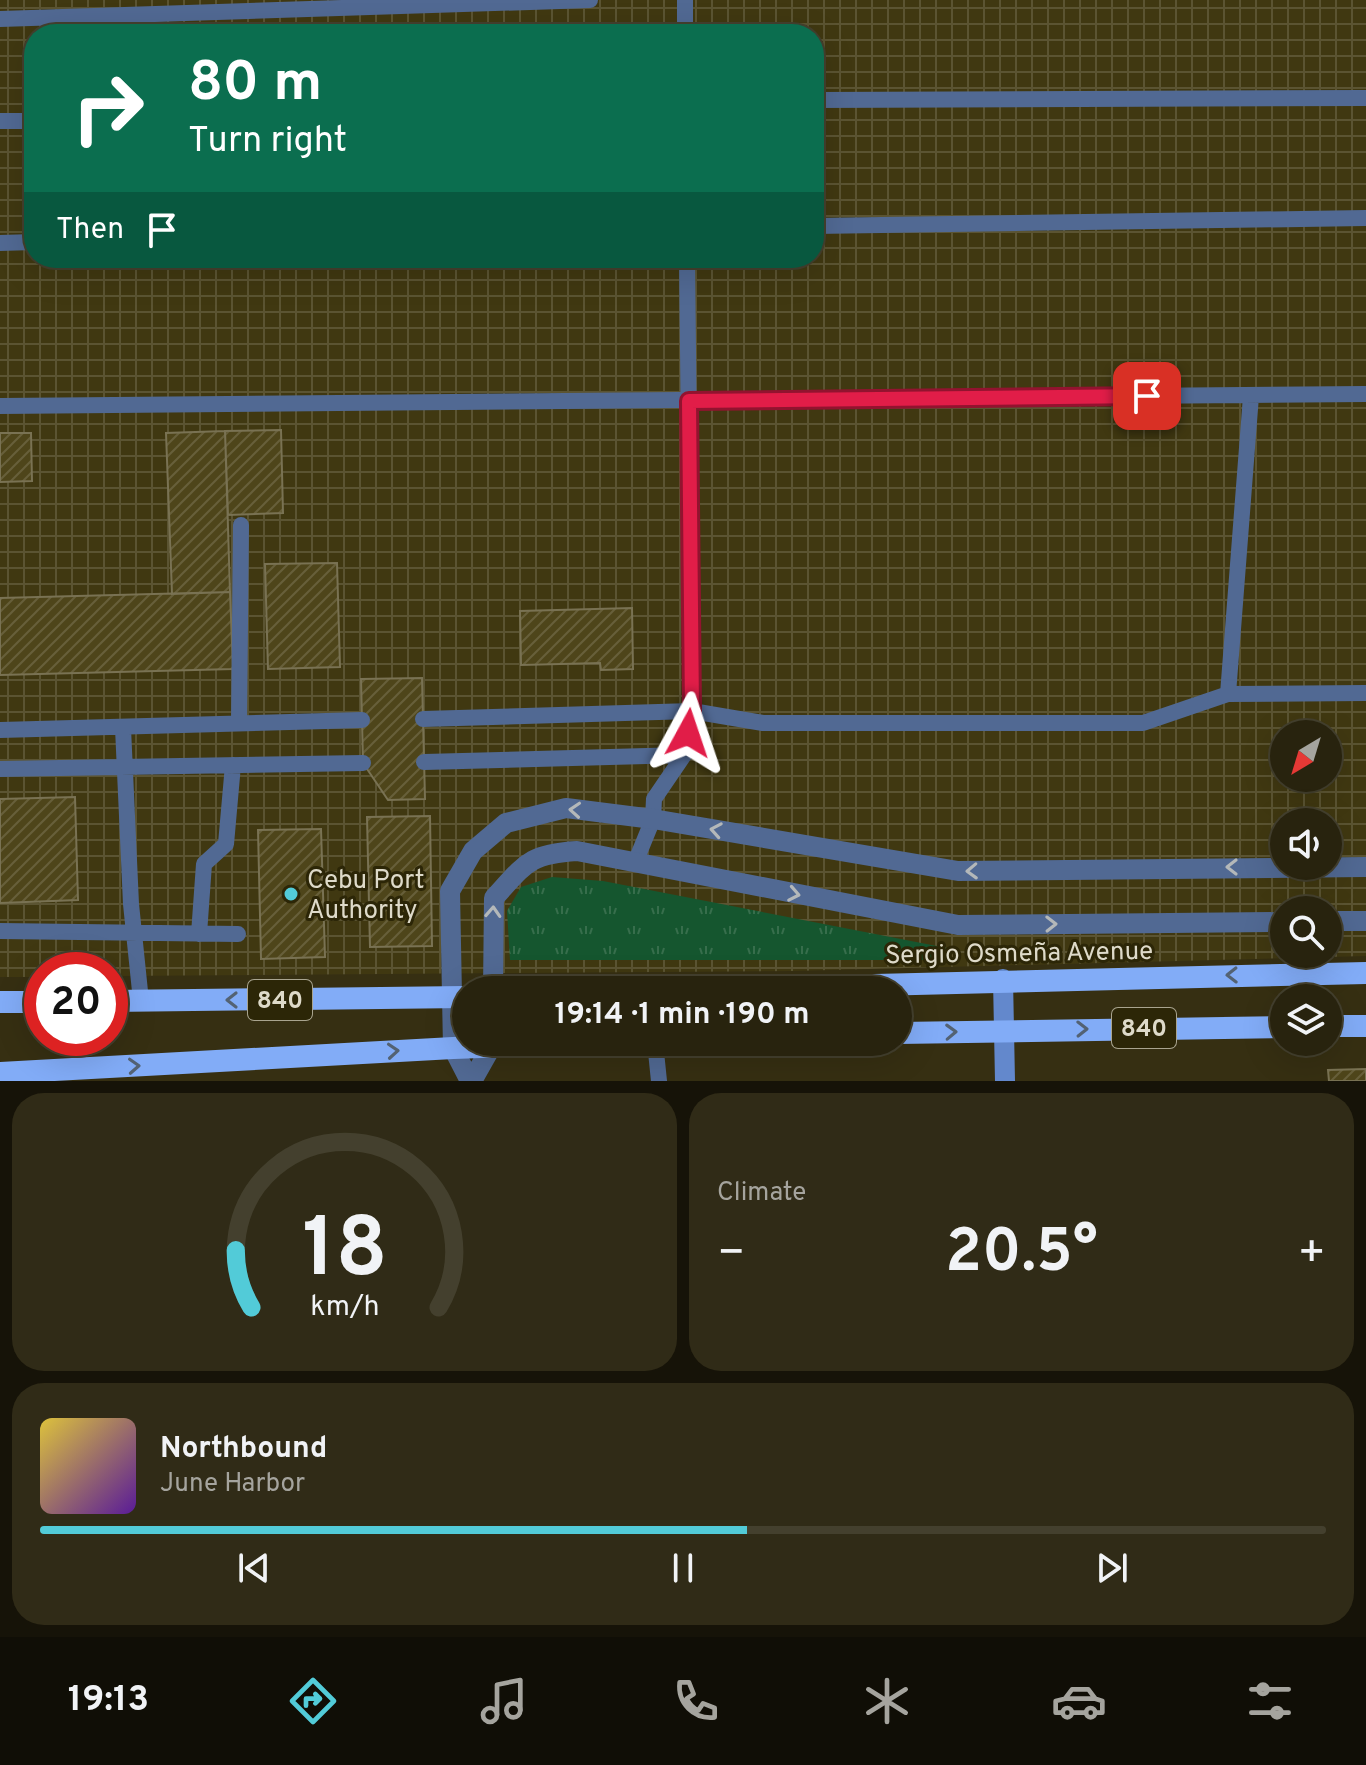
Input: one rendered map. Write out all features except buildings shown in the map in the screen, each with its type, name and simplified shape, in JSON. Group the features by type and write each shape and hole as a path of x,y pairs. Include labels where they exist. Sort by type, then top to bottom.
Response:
{"highway":[{"name":"Sergio Osmeña Avenue","path":"912,982 1366,973"},
{"name":"840","path":"128,1001 452,998"},
{"path":"0,1002 24,1002"},
{"path":"1342,1026 1366,1026"},
{"name":"840","path":"912,1033 1270,1027"},
{"name":"840","path":"0,1073 452,1048"}],"main road":[{"path":"1003,979 1005,1081"}],"street":[{"path":"456,976 450,891 473,851 506,823 566,808 653,819 958,871 1366,867"},
{"path":"493,976 494,898 517,872 541,854 577,851 958,925 1270,922"},
{"path":"1342,921 1366,921"},
{"path":"457,1056 471,1081 487,1056"}],"lane":[{"path":"0,19 590,0"},
{"path":"685,0 685,24"},
{"path":"824,100 1366,98"},
{"path":"0,121 24,121"},
{"path":"824,226 1366,218"},
{"path":"0,243 24,242"},
{"path":"635,863 653,819 654,799 684,755 692,711 687,268"},
{"path":"0,406 1366,394"},
{"path":"1228,694 1251,396"},
{"path":"239,723 241,525"},
{"path":"423,719 692,711 763,723 1143,723 1228,694 1366,693"},
{"path":"0,730 362,720"},
{"path":"123,728 133,932 141,1001"},
{"path":"424,762 684,755"},
{"path":"0,769 363,763"},
{"path":"199,934 204,864 226,844 233,765"},
{"path":"0,931 238,934"},
{"path":"656,1056 659,1081"}],"shaded area":[{"path":"0,0 1366,0 1366,956 1342,957 1342,896 1270,896 1270,959 793,971 128,976 128,952 24,952 24,977 0,977"}],"green space":[{"path":"552,877 603,881 947,948 948,960 510,960 507,911 521,887"}],"place":[{"name":"Cebu Port Authority","path":"291,894"}],"route":[{"path":"688,733 692,711 689,401 1147,396"}]}
